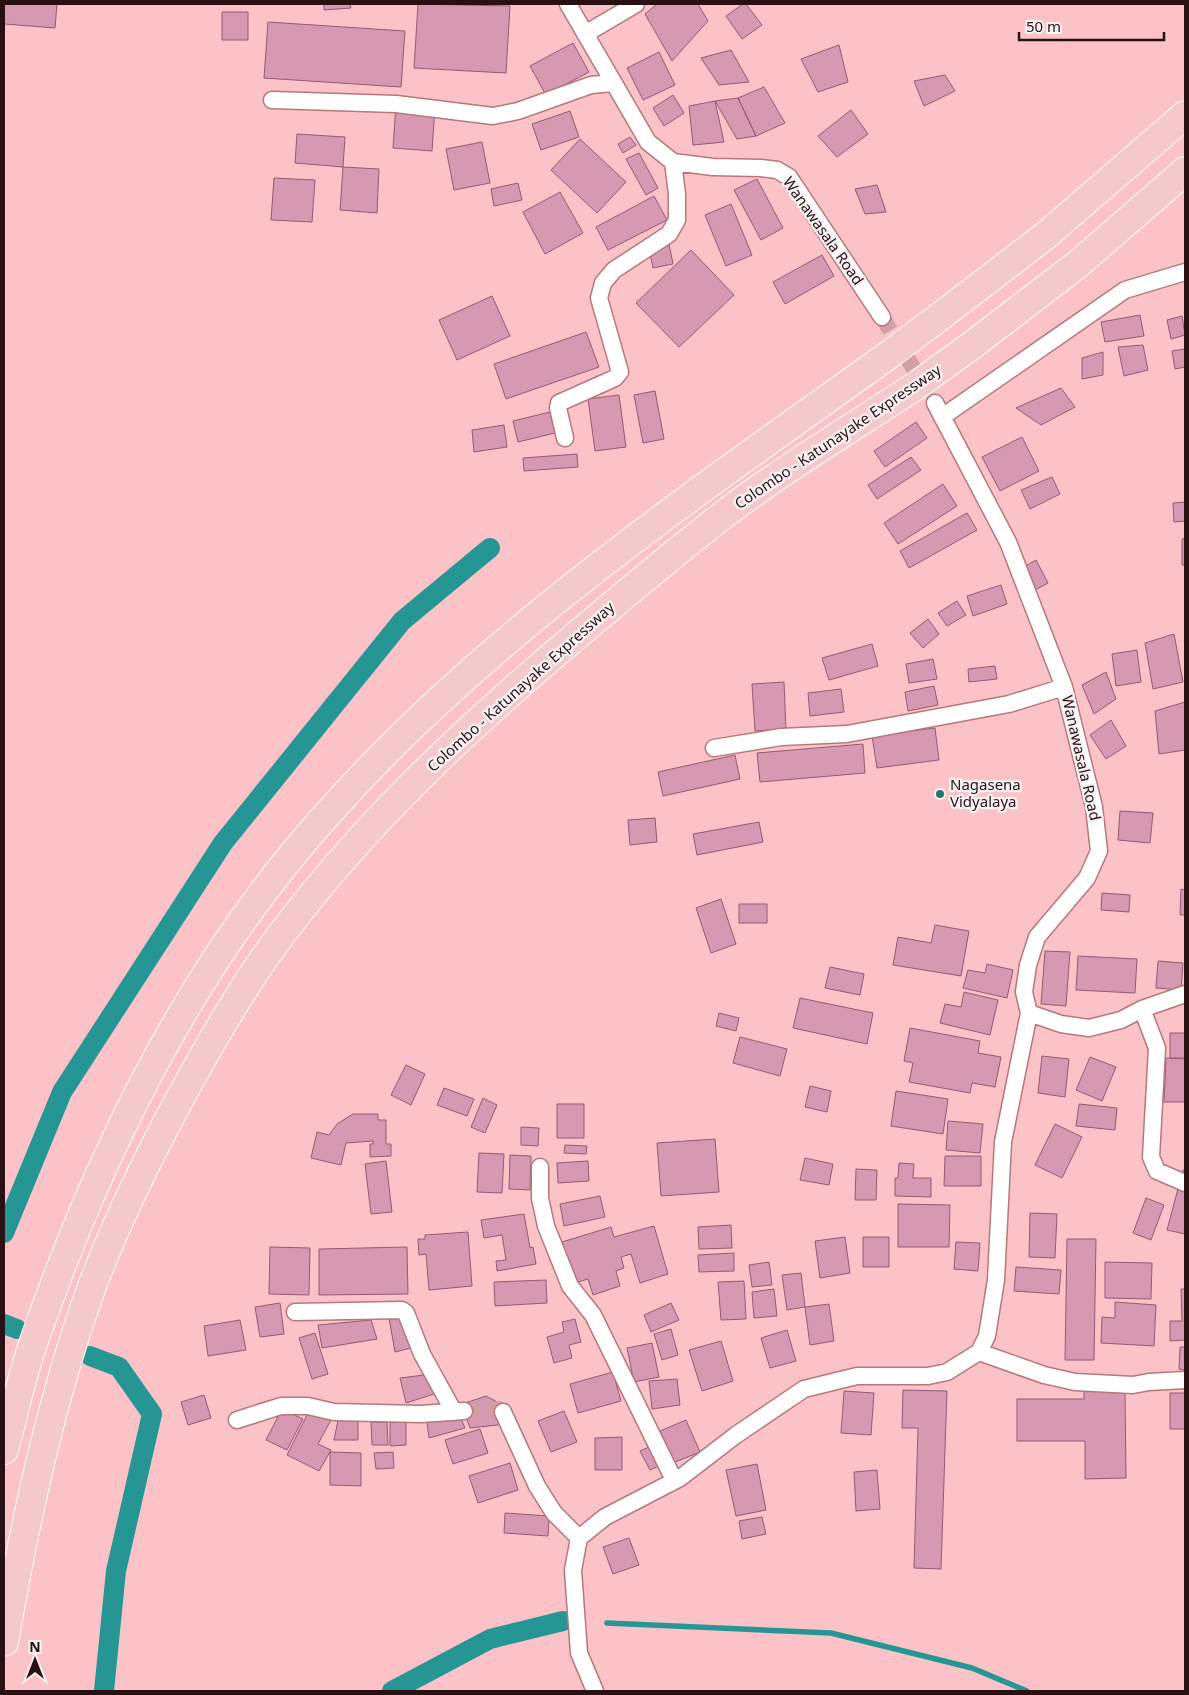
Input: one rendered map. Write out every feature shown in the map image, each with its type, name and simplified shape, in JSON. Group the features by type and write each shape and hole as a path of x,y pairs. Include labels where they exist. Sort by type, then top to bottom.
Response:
{"highway":[{"path":"4,1450 34,1342 54,1286 125,1121 160,1052 211,967 285,864 359,781 456,686 533,619 605,561 890,354 1045,236 1185,115"},
{"name":"Colombo - Katunayake Expressway","path":"4,1642 18,1557 65,1367 92,1288 120,1218 184,1090 231,1008 266,955 304,906 361,838 423,774 483,716 629,591 740,502 914,387 971,346 1078,264 1185,171"}],"street":[{"path":"565,438 558,408 559,403 615,378 620,372 599,298 603,283 614,270 669,234 677,220 677,194 673,162 648,142 568,4"},
{"path":"585,34 636,4"},
{"path":"272,100 387,104 494,116 518,111 591,85 613,83"},
{"name":"Wanawasala Road","path":"673,162 713,167 778,170 789,177 882,317"},
{"name":"Wanawasala Road","path":"1029,1013 1024,992 1028,966 1037,937 1087,878 1099,851 1094,807 1064,687 1008,542 938,410 1125,290 1185,272"},
{"path":"714,748 781,737 848,734 1009,704 1064,687"},
{"path":"595,1691 579,1653 573,1570 579,1538 605,1517 680,1478 736,1435 804,1390 857,1376 928,1376 948,1372 964,1364 979,1352 987,1336 996,1280 1003,1142 1029,1013 1061,1024 1089,1028 1121,1020 1142,1009 1185,994"},
{"path":"1142,1009 1157,1048 1151,1157 1157,1171 1185,1183"},
{"path":"540,1167 540,1198 546,1226 570,1286 593,1315 674,1480"},
{"path":"237,1420 281,1406 308,1406 342,1412 421,1414 459,1411 422,1354 410,1321 402,1310 295,1312"},
{"path":"979,1352 1044,1375 1075,1382 1133,1385 1185,1380"},
{"path":"503,1412 537,1486 554,1513 579,1538"}],"building":[{"path":"4,4 57,4 55,28 4,24"},
{"path":"324,4 350,4 351,8 324,10"},
{"path":"418,4 510,6 506,73 414,68"},
{"path":"657,4 698,4 708,21 672,61 645,14"},
{"path":"743,4 746,4 762,25 742,39 726,16"},
{"path":"222,12 248,12 248,40 222,40"},
{"path":"268,22 405,31 401,87 264,78"},
{"path":"573,43 589,72 546,95 530,66"},
{"path":"839,45 848,82 818,92 801,59"},
{"path":"731,50 749,82 719,85 701,58"},
{"path":"659,52 675,85 643,100 627,68"},
{"path":"945,75 955,91 924,106 914,81"},
{"path":"764,87 785,123 756,136 738,98"},
{"path":"673,95 684,113 664,126 653,108"},
{"path":"738,98 756,136 737,139 715,101"},
{"path":"715,101 724,142 693,145 689,106"},
{"path":"396,104 435,107 432,151 393,148"},
{"path":"851,110 868,134 837,157 818,136"},
{"path":"570,111 579,137 541,150 532,124"},
{"path":"297,134 345,137 343,167 295,163"},
{"path":"630,137 636,145 623,153 618,144"},
{"path":"580,139 626,182 597,213 551,170"},
{"path":"482,142 490,183 454,190 446,149"},
{"path":"639,153 658,188 646,195 626,159"},
{"path":"343,167 379,169 377,213 340,210"},
{"path":"274,178 315,180 312,222 271,220"},
{"path":"757,179 783,228 761,240 734,190"},
{"path":"518,183 522,200 494,206 491,189"},
{"path":"877,185 886,212 865,214 855,189"},
{"path":"560,192 583,233 545,254 523,212"},
{"path":"654,196 667,220 608,250 596,227"},
{"path":"731,204 752,255 726,266 705,215"},
{"path":"669,244 673,264 653,268 649,249"},
{"path":"691,250 734,295 679,347 636,303"},
{"path":"822,255 834,276 785,304 773,282"},
{"path":"492,296 510,336 457,360 439,320"},
{"path":"1140,315 1144,336 1105,342 1101,322"},
{"path":"1182,316 1185,335 1171,339 1167,320"},
{"path":"586,332 599,367 506,399 494,364"},
{"path":"1143,345 1148,370 1124,376 1118,347"},
{"path":"1185,349 1185,367 1175,369 1172,351"},
{"path":"1103,352 1103,375 1082,379 1082,358"},
{"path":"1061,388 1075,407 1041,425 1016,408"},
{"path":"655,391 664,439 643,443 634,395"},
{"path":"619,395 626,447 595,451 588,399"},
{"path":"550,412 555,433 518,442 513,421"},
{"path":"916,422 927,438 885,467 874,451"},
{"path":"504,425 507,447 474,452 472,430"},
{"path":"1022,437 1039,471 1000,491 982,457"},
{"path":"577,454 578,467 524,471 523,458"},
{"path":"911,457 921,470 877,499 868,485"},
{"path":"1052,477 1060,494 1030,509 1021,490"},
{"path":"943,484 957,506 898,544 884,523"},
{"path":"1185,502 1185,521 1174,522 1173,503"},
{"path":"967,513 977,530 909,568 900,551"},
{"path":"1185,538 1185,565 1182,565 1182,539"},
{"path":"1036,560 1048,583 1035,590 1024,567"},
{"path":"1001,585 1007,604 973,616 967,596"},
{"path":"957,601 966,615 947,626 938,613"},
{"path":"928,619 939,634 923,648 910,633"},
{"path":"1174,634 1183,682 1153,689 1145,643"},
{"path":"872,644 878,666 829,680 822,658"},
{"path":"1137,650 1141,682 1116,686 1112,654"},
{"path":"933,659 937,679 909,683 906,664"},
{"path":"995,666 997,679 969,682 968,669"},
{"path":"1106,672 1116,699 1094,714 1082,685"},
{"path":"784,682 786,729 755,731 752,684"},
{"path":"934,686 938,705 908,711 905,692"},
{"path":"841,689 844,712 810,716 808,693"},
{"path":"1185,702 1185,750 1159,754 1155,711"},
{"path":"1111,720 1126,746 1106,759 1090,735"},
{"path":"935,728 939,760 877,768 872,736"},
{"path":"863,744 865,773 760,782 757,753"},
{"path":"735,755 740,779 663,796 658,772"},
{"path":"1120,811 1153,813 1150,843 1118,840"},
{"path":"655,818 657,842 630,845 628,820"},
{"path":"759,822 763,842 697,855 693,834"},
{"path":"1181,889 1185,890 1185,915 1180,915"},
{"path":"1102,893 1130,895 1129,912 1101,910"},
{"path":"721,899 736,944 711,953 696,908"},
{"path":"739,904 767,904 767,923 739,923"},
{"path":"935,925 969,931 961,976 893,965 898,937 931,943"},
{"path":"1045,951 1070,952 1066,1006 1041,1004"},
{"path":"1078,956 1137,959 1135,993 1076,990"},
{"path":"1158,961 1183,963 1181,990 1156,988"},
{"path":"987,964 1013,970 1007,998 963,988 968,970 985,973"},
{"path":"830,967 864,974 860,995 825,988"},
{"path":"964,992 998,1000 990,1035 940,1023 945,1004 961,1007"},
{"path":"800,998 873,1013 867,1044 793,1028"},
{"path":"719,1013 739,1018 736,1031 716,1026"},
{"path":"910,1028 980,1041 978,1053 1001,1057 995,1087 972,1083 970,1093 909,1082 913,1063 904,1061"},
{"path":"1170,1033 1185,1033 1185,1058 1170,1058"},
{"path":"740,1037 787,1049 780,1076 733,1063"},
{"path":"1042,1056 1069,1059 1065,1097 1038,1093"},
{"path":"1090,1057 1116,1067 1102,1101 1076,1090"},
{"path":"1166,1058 1185,1059 1185,1102 1164,1102"},
{"path":"406,1065 425,1074 411,1105 391,1095"},
{"path":"810,1086 831,1091 827,1112 805,1107"},
{"path":"444,1088 474,1099 467,1116 437,1105"},
{"path":"896,1091 948,1099 943,1134 891,1126"},
{"path":"483,1098 497,1105 485,1133 471,1127"},
{"path":"557,1104 584,1104 584,1138 557,1138"},
{"path":"1079,1104 1117,1108 1115,1130 1076,1126"},
{"path":"353,1114 378,1114 378,1120 386,1120 386,1144 391,1144 391,1156 370,1157 370,1144 373,1144 373,1141 346,1143 341,1165 311,1158 317,1132 329,1135 337,1124"},
{"path":"948,1121 983,1124 980,1153 946,1150"},
{"path":"1055,1124 1082,1137 1062,1178 1035,1165"},
{"path":"521,1127 539,1128 538,1146 521,1145"},
{"path":"715,1139 719,1192 661,1196 657,1143"},
{"path":"565,1145 587,1146 586,1154 564,1153"},
{"path":"479,1153 504,1154 502,1193 477,1192"},
{"path":"510,1155 531,1156 530,1190 509,1189"},
{"path":"945,1156 981,1156 981,1186 944,1186"},
{"path":"805,1158 833,1164 829,1185 800,1180"},
{"path":"386,1161 392,1212 371,1214 365,1164"},
{"path":"588,1161 589,1181 558,1183 557,1163"},
{"path":"899,1163 914,1164 913,1178 931,1178 931,1197 895,1196 895,1178 898,1178"},
{"path":"856,1169 877,1170 876,1200 855,1200"},
{"path":"1183,1170 1185,1171 1185,1234 1167,1230"},
{"path":"600,1196 605,1217 564,1226 560,1204"},
{"path":"1146,1198 1164,1205 1151,1240 1133,1233"},
{"path":"898,1204 950,1205 949,1247 898,1247"},
{"path":"1030,1213 1057,1214 1055,1258 1029,1257"},
{"path":"524,1214 530,1248 533,1247 536,1264 497,1271 496,1261 506,1260 502,1235 484,1238 481,1220"},
{"path":"731,1225 732,1248 699,1249 698,1227"},
{"path":"654,1226 668,1274 640,1283 631,1254 621,1257 624,1268 616,1271 620,1286 593,1295 588,1279 575,1283 562,1242 611,1227 614,1237"},
{"path":"468,1232 472,1286 429,1290 426,1254 419,1255 418,1239 425,1239 425,1235"},
{"path":"845,1237 850,1273 820,1278 815,1241"},
{"path":"863,1237 889,1237 889,1267 863,1267"},
{"path":"1067,1239 1096,1239 1094,1360 1065,1360"},
{"path":"956,1242 980,1243 978,1271 954,1269"},
{"path":"270,1247 310,1248 309,1295 269,1294"},
{"path":"407,1247 408,1294 319,1295 319,1249"},
{"path":"734,1253 734,1271 699,1272 698,1255"},
{"path":"769,1262 772,1285 752,1287 749,1265"},
{"path":"1105,1262 1152,1263 1151,1299 1105,1298"},
{"path":"1016,1267 1061,1270 1059,1294 1014,1291"},
{"path":"801,1273 805,1307 787,1310 782,1275"},
{"path":"546,1280 547,1303 495,1306 494,1282"},
{"path":"744,1281 746,1319 721,1320 718,1282"},
{"path":"774,1289 777,1316 754,1318 752,1292"},
{"path":"1181,1289 1185,1289 1185,1340 1170,1341 1170,1321 1182,1321"},
{"path":"1115,1302 1156,1305 1154,1346 1101,1343 1102,1317 1115,1318"},
{"path":"280,1303 284,1334 260,1337 255,1307"},
{"path":"671,1303 679,1320 651,1332 644,1315"},
{"path":"829,1304 834,1341 810,1345 805,1307"},
{"path":"401,1317 411,1348 395,1352 389,1318"},
{"path":"575,1319 581,1342 569,1345 572,1358 554,1363 547,1337 564,1332 562,1322"},
{"path":"240,1320 246,1350 208,1356 204,1326"},
{"path":"371,1320 377,1339 322,1348 318,1325"},
{"path":"671,1329 678,1355 662,1360 654,1334"},
{"path":"787,1330 796,1361 770,1368 761,1338"},
{"path":"315,1333 328,1374 312,1379 299,1338"},
{"path":"721,1341 733,1381 702,1391 689,1350"},
{"path":"652,1343 659,1377 634,1382 627,1348"},
{"path":"1180,1347 1185,1347 1185,1370 1179,1369"},
{"path":"613,1372 621,1401 578,1413 570,1384"},
{"path":"424,1375 434,1394 406,1403 400,1378"},
{"path":"677,1379 680,1405 652,1409 649,1381"},
{"path":"903,1390 947,1391 941,1569 914,1568 918,1428 902,1428"},
{"path":"844,1391 874,1393 871,1435 841,1433"},
{"path":"1084,1391 1125,1391 1126,1478 1085,1479 1085,1441 1017,1441 1017,1399 1084,1399"},
{"path":"1170,1393 1185,1393 1185,1429 1170,1429"},
{"path":"204,1395 211,1418 188,1425 181,1402"},
{"path":"486,1396 503,1405 498,1425 470,1428 464,1411 465,1403"},
{"path":"282,1409 303,1419 287,1450 266,1440"},
{"path":"310,1409 331,1420 318,1444 331,1450 319,1471 287,1455"},
{"path":"564,1411 577,1442 551,1452 538,1421"},
{"path":"460,1416 465,1428 429,1438 427,1421"},
{"path":"358,1418 358,1440 334,1440 338,1420"},
{"path":"686,1420 700,1452 673,1463 660,1431"},
{"path":"371,1422 387,1422 388,1445 372,1445"},
{"path":"390,1422 406,1422 406,1445 390,1446"},
{"path":"480,1429 488,1453 453,1464 445,1440"},
{"path":"622,1437 622,1470 595,1470 595,1438"},
{"path":"651,1446 661,1465 650,1470 640,1451"},
{"path":"330,1452 361,1453 361,1486 330,1485"},
{"path":"393,1452 394,1468 376,1469 374,1453"},
{"path":"510,1463 518,1490 478,1503 469,1476"},
{"path":"757,1464 766,1510 736,1516 726,1470"},
{"path":"877,1470 880,1509 856,1511 854,1472"},
{"path":"505,1513 549,1516 548,1536 504,1533"},
{"path":"762,1517 766,1534 742,1539 739,1521"},
{"path":"629,1538 639,1565 613,1574 603,1547"}],"waterway":[{"path":"4,1233 62,1092 223,843 402,621 490,548"},
{"path":"4,1324 17,1329"},
{"path":"90,1356 119,1367 152,1414 116,1571 104,1691"},
{"path":"392,1691 490,1639 563,1621"},
{"path":"607,1623 831,1633 972,1668 1027,1691"}],"tunnel":[{"path":"882,317 935,403"},
{"path":"464,1411 499,1409 503,1412"}],"place":[{"name":"Nagasena Vidyalaya","path":"940,794"}]}
